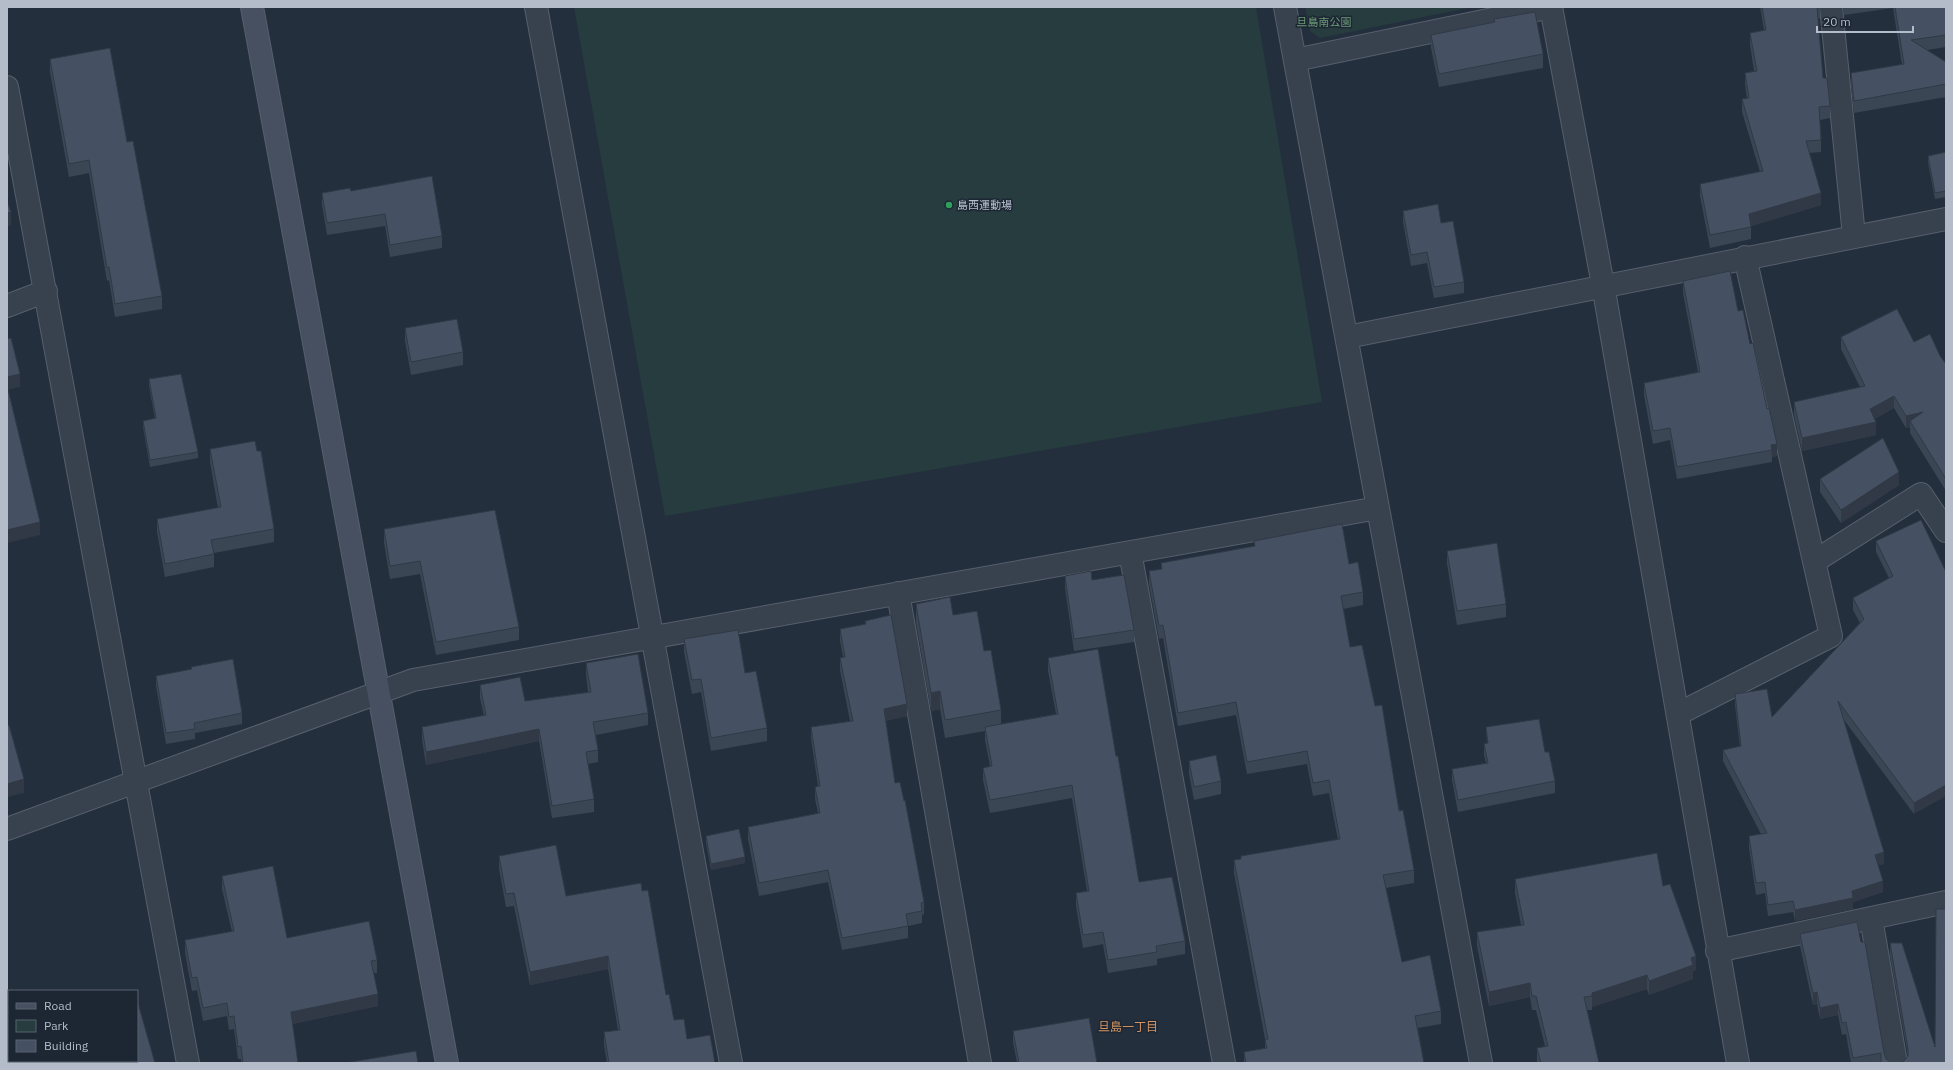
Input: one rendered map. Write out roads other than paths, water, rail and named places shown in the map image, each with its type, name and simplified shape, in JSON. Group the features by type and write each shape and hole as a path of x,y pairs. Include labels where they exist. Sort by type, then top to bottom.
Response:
{"street":[{"path":"252,7 448,1063"},
{"path":"536,7 731,1063"},
{"path":"1285,7 1481,1063"},
{"path":"1295,60 1551,7 1603,285 1678,714 1717,951 1738,1063"},
{"path":"1831,7 1854,236"},
{"path":"7,87 188,1063"},
{"path":"1346,337 1946,218"},
{"path":"1678,714 1831,636 1745,257"},
{"path":"7,306 46,291"},
{"path":"1814,561 1921,494 1946,531"},
{"path":"7,829 379,691 413,680 652,636 1378,508"},
{"path":"1130,552 1224,1063"},
{"path":"898,593 980,1063"},
{"path":"1717,951 1946,902"},
{"path":"1871,918 1896,1063"}],"place":[{"name":"島西運動場","path":"949,205"}],"district":[{"name":"旦島一丁目","path":"1128,1026"}],"park label":[{"name":"旦島南公園","path":"1324,22"}]}
